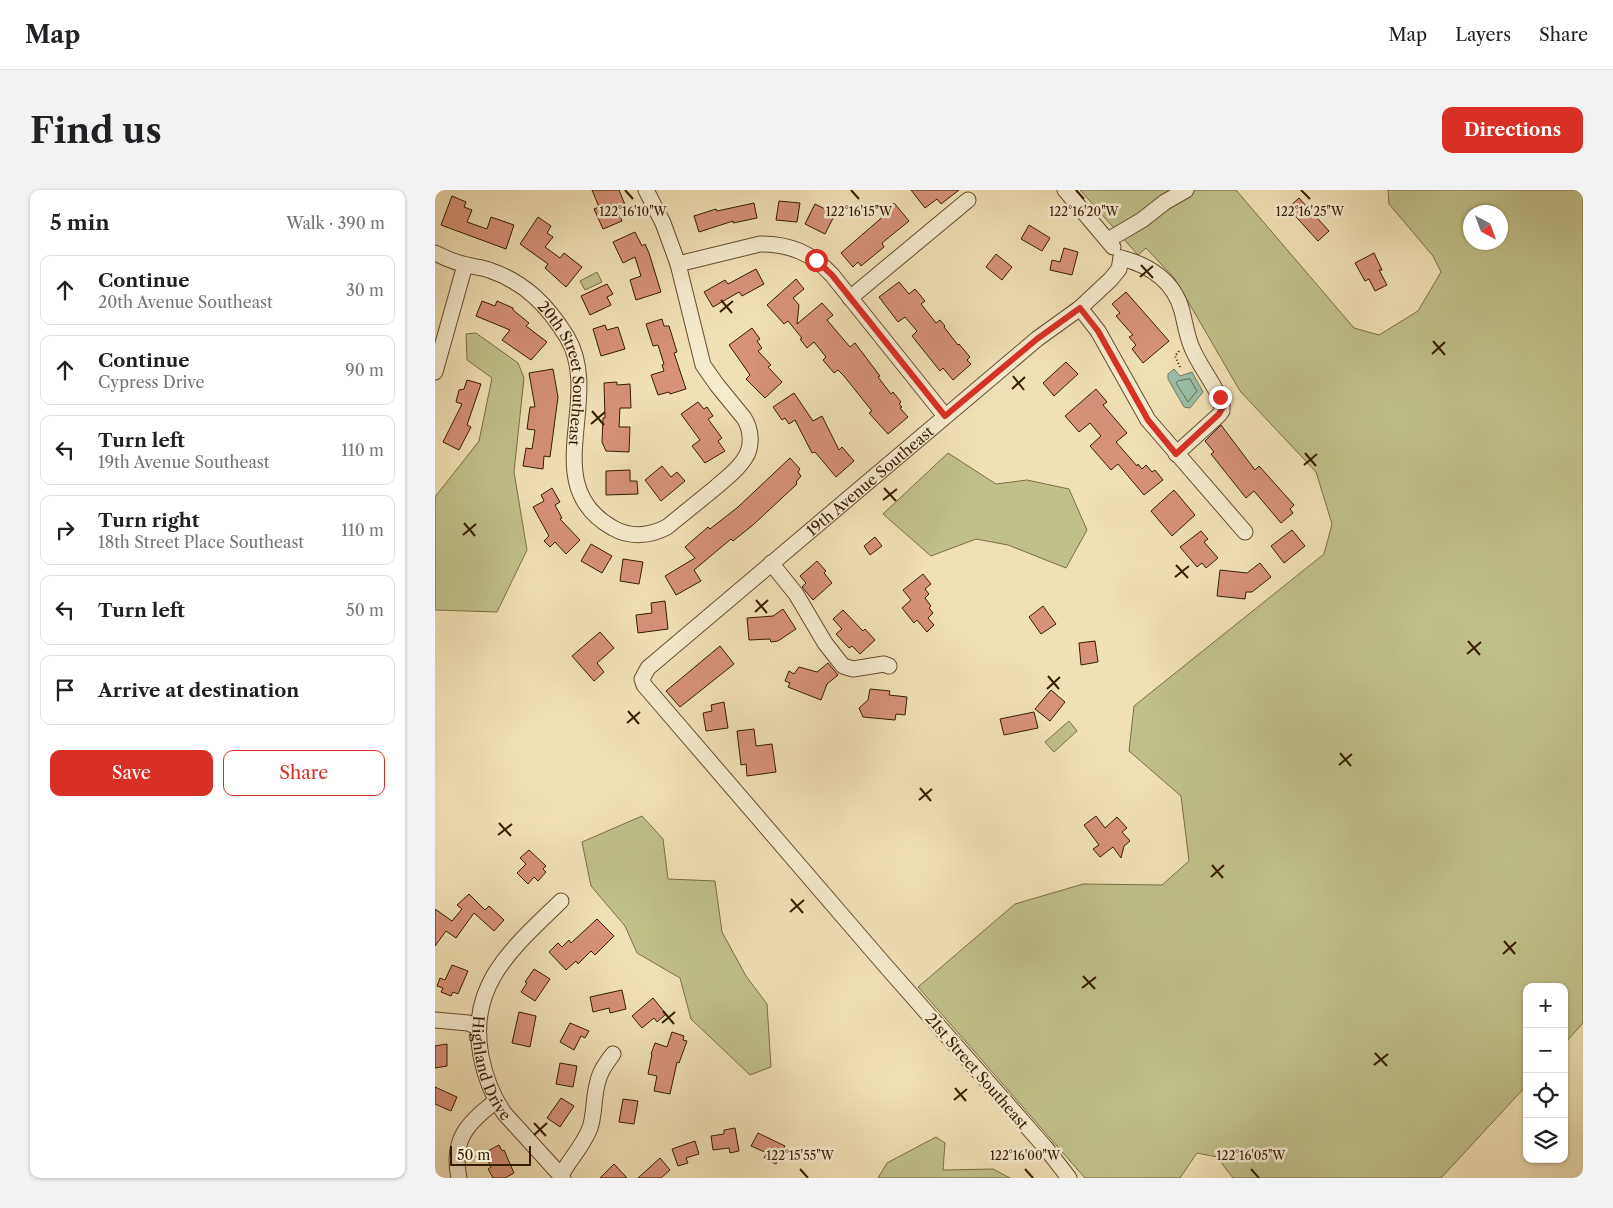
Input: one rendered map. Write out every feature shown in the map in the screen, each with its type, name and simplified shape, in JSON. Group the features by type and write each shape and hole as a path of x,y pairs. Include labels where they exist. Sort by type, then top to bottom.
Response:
{"street":[{"path":"647,190 663,223 678,264 760,244 773,244 793,248 807,254 823,266 945,416"},
{"path":"1065,190 1121,258 1137,262 1149,268 1174,292 1180,305 1192,349 1222,403 1219,414 1176,454"},
{"path":"1108,240 1186,190"},
{"path":"850,298 968,200"},
{"name":"20th Street Southeast","path":"435,253 465,265 489,270 517,282 530,291 547,308 568,338 574,351 579,382 574,456 574,473 577,488 587,504 602,520 621,532 633,535 649,534 667,528 735,470 745,458 749,445 747,424 703,365 678,264"},
{"name":"19th Avenue Southeast","path":"644,685 642,679 648,668 1037,339 1080,308 1111,279 1119,269 1121,258"},
{"path":"435,372 465,265"},
{"path":"1080,308 1098,331 1148,420 1245,532"},
{"path":"771,563 796,594 825,643 843,666 853,669 884,664 889,666"},
{"name":"21st Street Southeast","path":"644,685 884,964 1045,1147 1069,1178"},
{"name":"Highland Drive","path":"561,902 523,938 497,969 485,992 478,1016 478,1027 485,1077 496,1101 503,1112 562,1176"},
{"path":"435,1020 467,1023 478,1027"},
{"path":"562,1176 585,1140 593,1119 597,1081 613,1054"},
{"path":"459,1178 456,1161 462,1134 479,1114 496,1101"}],"green space":[{"path":"1080,190 1236,190 1354,328 1379,335 1418,311 1441,272 1433,256 1389,204 1388,190 1583,190 1583,1023 1568,1040 1568,983 1523,983 1523,1089 1441,1178 1233,1178 1217,1157 1197,1153 1180,1178 1085,1178 918,987 1015,904 1083,884 1162,885 1189,861 1181,796 1129,751 1134,706 1324,554 1332,524 1316,472 1240,391 1175,279 1146,248 1138,255"},
{"path":"597,272 602,282 585,290 580,281"},
{"path":"476,333 518,363 524,378 514,472 527,550 497,612 435,610 435,497 479,441 492,378 467,360 466,334"},
{"path":"948,453 996,484 1027,480 1069,489 1087,530 1066,568 1008,545 976,539 931,556 883,514"},
{"path":"1069,721 1077,731 1054,752 1045,742"},
{"path":"642,816 663,839 668,879 715,881 722,932 746,976 767,1004 771,1067 750,1075 691,1019 680,978 637,953 625,926 591,886 582,842"},
{"path":"936,1137 945,1143 943,1170 993,1169 1010,1178 878,1178 887,1163"}],"water":[{"path":"1174,369 1180,376 1192,372 1203,392 1190,408 1184,407 1168,379 1168,374"}],"building":[{"path":"592,190 619,190 626,207 618,210 622,221 603,229 594,209 599,207"},
{"path":"911,190 959,190 941,204 937,199 925,208"},
{"path":"452,196 466,202 464,207 472,210 467,222 487,229 491,217 514,225 506,249 441,225"},
{"path":"1299,198 1329,231 1318,241 1288,208"},
{"path":"779,201 800,203 797,222 776,220"},
{"path":"754,203 757,218 733,223 733,221 699,232 694,216 716,209 717,211"},
{"path":"894,203 909,221 882,243 884,247 861,266 858,262 853,267 841,253 886,214 884,212"},
{"path":"815,204 835,214 825,234 805,224"},
{"path":"538,217 551,226 547,233 553,237 545,247 560,258 564,253 582,267 566,287 545,268 548,264 520,244"},
{"path":"1029,225 1050,238 1042,251 1021,239"},
{"path":"635,232 642,246 645,244 649,253 661,292 636,300 630,280 641,276 635,257 623,263 613,242"},
{"path":"1064,248 1078,252 1072,275 1050,270 1052,260 1060,262"},
{"path":"1374,253 1382,270 1379,270 1387,285 1375,291 1369,279 1365,281 1355,263"},
{"path":"996,254 1012,267 1002,280 986,267"},
{"path":"756,269 764,284 742,296 739,292 713,307 704,292 725,280 728,284"},
{"path":"796,279 804,289 793,298 799,305 797,324 822,303 833,315 827,320 850,347 855,343 891,394 893,392 901,402 899,404 902,407 900,408 908,417 888,434 869,413 872,411 844,376 838,370 834,373 823,360 826,357 814,342 807,348 800,339 802,338 788,321 784,324 767,305"},
{"path":"899,282 909,294 915,289 925,301 921,304 936,323 940,320 958,345 970,357 967,360 971,364 953,380 943,368 940,371 912,336 917,331 905,317 898,322 879,297"},
{"path":"607,284 613,294 607,297 611,305 590,315 581,296"},
{"path":"1126,292 1169,341 1143,363 1132,349 1136,345 1129,337 1133,335 1116,316 1120,313 1112,304"},
{"path":"482,301 495,306 497,301 513,308 529,323 526,326 547,342 531,360 502,340 510,330 476,316"},
{"path":"662,319 664,326 669,326 677,352 674,353 686,389 670,394 669,392 658,395 651,375 664,371 662,365 664,364 658,345 653,346 646,324"},
{"path":"605,325 607,330 618,327 625,349 601,356 593,329"},
{"path":"752,328 760,339 757,341 762,348 758,351 771,365 768,367 782,382 765,398 746,379 750,375 729,345"},
{"path":"1066,362 1078,374 1054,396 1043,383"},
{"path":"553,369 558,397 550,457 544,456 543,469 523,466 526,448 532,449 535,430 527,429 530,407 535,407 529,373"},
{"path":"467,380 481,384 467,425 471,427 459,450 443,442 462,404 456,402 459,390 464,389"},
{"path":"617,382 617,385 630,384 631,408 620,408 619,427 630,427 629,452 606,451 602,442 603,418 605,418 604,383"},
{"path":"1096,389 1107,402 1103,405 1127,433 1116,442 1137,466 1138,464 1142,469 1146,465 1152,472 1155,470 1163,480 1144,495 1118,464 1111,470 1090,446 1101,436 1090,423 1079,432 1065,416"},
{"path":"794,393 813,421 822,416 839,450 842,447 854,461 836,477 815,452 812,453 795,420 789,424 785,418 782,420 773,407"},
{"path":"698,402 704,409 707,407 713,416 708,419 722,438 718,441 725,451 705,463 692,446 700,440 681,414"},
{"path":"1221,425 1255,470 1259,466 1294,505 1290,509 1293,513 1281,523 1254,491 1246,498 1211,454 1214,452 1205,441"},
{"path":"790,458 800,469 798,472 801,476 796,482 797,484 753,525 733,541 731,539 694,570 701,581 676,595 665,576 695,558 685,547 708,527 710,529 738,507"},
{"path":"662,466 671,477 677,472 685,481 661,501 645,480"},
{"path":"630,470 630,481 637,481 638,494 606,495 606,471"},
{"path":"552,488 560,502 555,505 562,518 560,519 580,540 566,554 555,542 550,547 544,541 549,536 533,507 544,501 541,495"},
{"path":"1174,490 1195,515 1172,536 1151,511"},
{"path":"1292,530 1305,546 1284,563 1271,546"},
{"path":"1201,531 1208,539 1204,542 1218,558 1206,568 1202,563 1197,567 1180,547"},
{"path":"875,537 882,546 870,555 864,546"},
{"path":"591,544 612,556 602,573 581,561"},
{"path":"623,559 643,562 639,584 620,581"},
{"path":"817,561 826,571 824,573 832,583 813,600 802,587 806,583 800,576"},
{"path":"1260,563 1271,577 1252,592 1246,592 1245,599 1217,596 1220,570 1247,573"},
{"path":"923,574 931,584 925,589 929,594 925,598 931,606 929,608 933,613 928,618 934,625 927,632 917,620 914,623 902,608 911,600 903,590"},
{"path":"665,601 668,629 638,633 636,615 652,613 651,603"},
{"path":"1043,606 1056,624 1041,634 1029,617"},
{"path":"783,609 796,629 778,641 771,642 770,639 749,640 747,618 773,616"},
{"path":"843,610 863,631 865,629 875,640 860,654 852,646 849,648 836,634 842,629 833,619"},
{"path":"600,632 614,648 597,663 604,672 594,681 572,656"},
{"path":"1095,641 1098,662 1081,665 1079,643"},
{"path":"720,646 734,664 680,707 666,691"},
{"path":"828,663 838,675 827,684 821,700 788,687 790,683 785,681 789,671 794,674 799,667 817,672"},
{"path":"870,689 890,691 889,695 907,697 905,715 896,714 895,720 863,717 859,708 868,700"},
{"path":"1051,690 1065,702 1050,721 1035,709"},
{"path":"724,702 728,728 706,731 703,713 712,711 711,705"},
{"path":"1034,712 1038,728 1004,735 1000,719"},
{"path":"754,729 756,746 772,744 776,772 747,776 746,764 741,765 737,731"},
{"path":"1096,816 1105,828 1117,817 1127,828 1122,832 1130,841 1124,846 1121,858 1113,847 1100,857 1093,849 1099,845 1084,825"},
{"path":"529,850 546,866 543,869 546,872 538,881 534,877 528,884 517,873 526,864 520,858"},
{"path":"469,894 485,910 489,906 504,920 494,931 474,913 456,938 446,931 435,946 435,909 452,921 462,909 457,905"},
{"path":"597,919 614,936 595,955 591,951 578,964 576,961 566,970 549,952 558,943 562,947 569,940 571,943"},
{"path":"452,965 468,971 458,994 453,992 451,996 441,992 443,988 437,986 440,978 445,980"},
{"path":"534,969 550,979 535,1001 521,992"},
{"path":"622,990 626,1009 610,1013 609,1008 593,1012 590,997"},
{"path":"653,998 666,1014 657,1022 654,1018 642,1028 632,1016"},
{"path":"519,1012 536,1016 530,1047 512,1043"},
{"path":"570,1023 589,1031 585,1038 581,1036 574,1050 560,1042"},
{"path":"672,1032 684,1036 683,1040 687,1041 679,1063 677,1062 670,1094 654,1091 657,1076 648,1074 655,1043 667,1047"},
{"path":"447,1044 447,1066 435,1068 435,1046"},
{"path":"560,1063 577,1066 573,1087 556,1084"},
{"path":"435,1087 457,1097 451,1111 435,1104"},
{"path":"561,1098 574,1106 560,1127 547,1118"},
{"path":"623,1099 638,1101 634,1124 619,1122"},
{"path":"735,1128 739,1151 730,1153 729,1148 713,1150 711,1136 724,1134 724,1130"},
{"path":"758,1133 785,1146 776,1164 764,1158 767,1153 751,1146"},
{"path":"695,1141 699,1154 686,1158 688,1163 678,1166 672,1149"},
{"path":"499,1145 502,1151 504,1150 514,1173 505,1178 493,1178 488,1169 491,1167 484,1153"},
{"path":"660,1158 670,1170 661,1178 638,1178"},
{"path":"614,1164 627,1178 600,1178"}],"route":[{"path":"816,260 832,275 945,416 1037,339 1080,308 1098,331 1142,411 1176,454 1219,414 1223,407 1220,397"}]}
